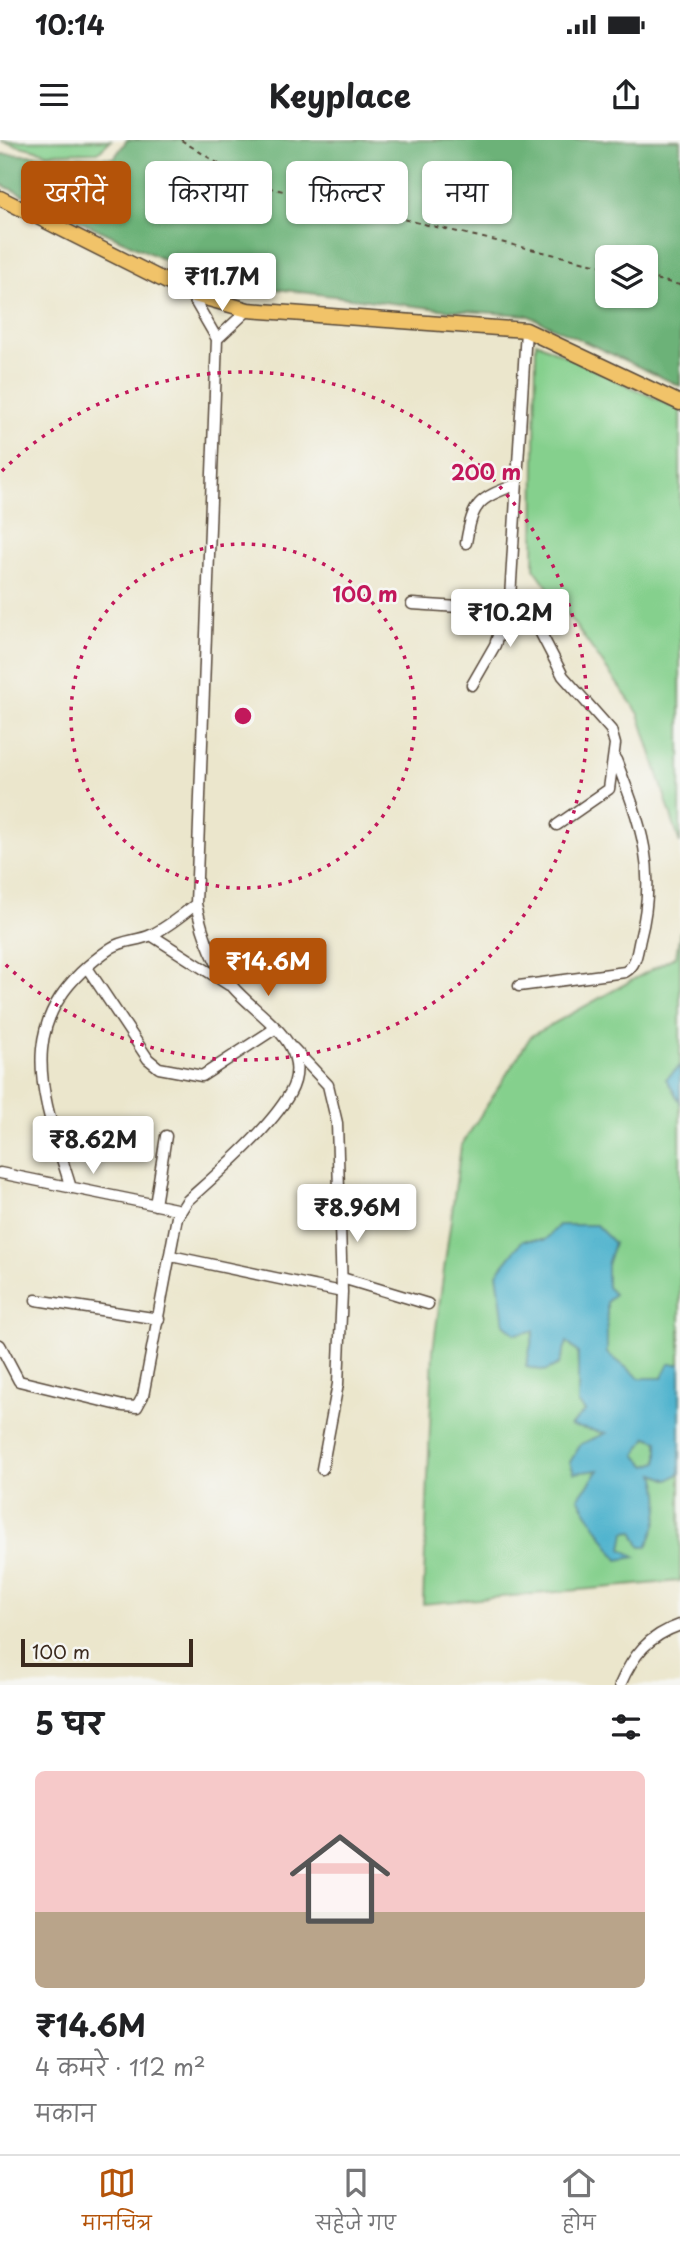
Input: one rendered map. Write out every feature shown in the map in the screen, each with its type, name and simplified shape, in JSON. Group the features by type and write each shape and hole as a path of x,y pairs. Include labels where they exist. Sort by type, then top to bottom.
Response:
{"main road":[{"path":"0,198 191,294 248,310 526,330 680,403"}],"street":[{"path":"191,294 217,339 196,904 205,936 232,986"},
{"path":"217,339 248,310"},
{"path":"472,685 495,645 509,598 526,330"},
{"path":"467,542 475,506 488,495 515,485"},
{"path":"509,598 534,620 574,691 611,730 614,756 641,824 646,866 647,908 634,964 625,972 519,985"},
{"path":"412,604 506,610"},
{"path":"557,825 609,789 614,756"},
{"path":"71,1188 44,1094 40,1048 52,1008 88,968 116,945 151,935 196,904"},
{"path":"151,935 232,986 321,1074 332,1093 337,1123 342,1292 338,1384 322,1469"},
{"path":"88,968 148,1059 159,1068 196,1075 211,1073 276,1028"},
{"path":"0,1345 19,1381 133,1408 141,1402 181,1210 286,1100 297,1070 294,1053 289,1044"},
{"path":"155,1205 166,1136"},
{"path":"0,1173 181,1210"},
{"path":"171,1256 342,1292"},
{"path":"342,1278 428,1304"},
{"path":"36,1300 159,1319"},
{"path":"620,1685 632,1659 645,1644 680,1625"}],"path":[{"path":"181,140 249,183 595,264"},
{"path":"658,280 680,285"}],"green space":[{"path":"111,140 98,152 48,153 0,141"},
{"path":"127,140 680,140 680,386 527,315 448,310 210,281 87,224 131,224 131,161 21,161 21,194 0,184 0,154 114,158"},
{"path":"536,342 680,410 680,844 639,714 534,568"},
{"path":"680,931 680,1581 423,1604 433,1350 461,1146 531,1036 676,956"}],"water":[{"path":"680,1066 680,1102 666,1079"},
{"path":"559,1225 596,1225 614,1243 607,1265 607,1287 614,1294 607,1302 607,1353 640,1378 662,1378 669,1364 680,1364 680,1473 669,1480 655,1474 659,1511 647,1546 640,1546 633,1531 625,1532 622,1549 636,1557 618,1560 578,1498 599,1470 574,1473 570,1462 581,1444 606,1433 570,1426 585,1411 578,1404 578,1353 567,1342 559,1364 545,1371 526,1367 534,1331 515,1334 504,1324 497,1273 523,1240 545,1240","holes":["647,1437 658,1441 658,1462 647,1466 636,1455"]}]}
